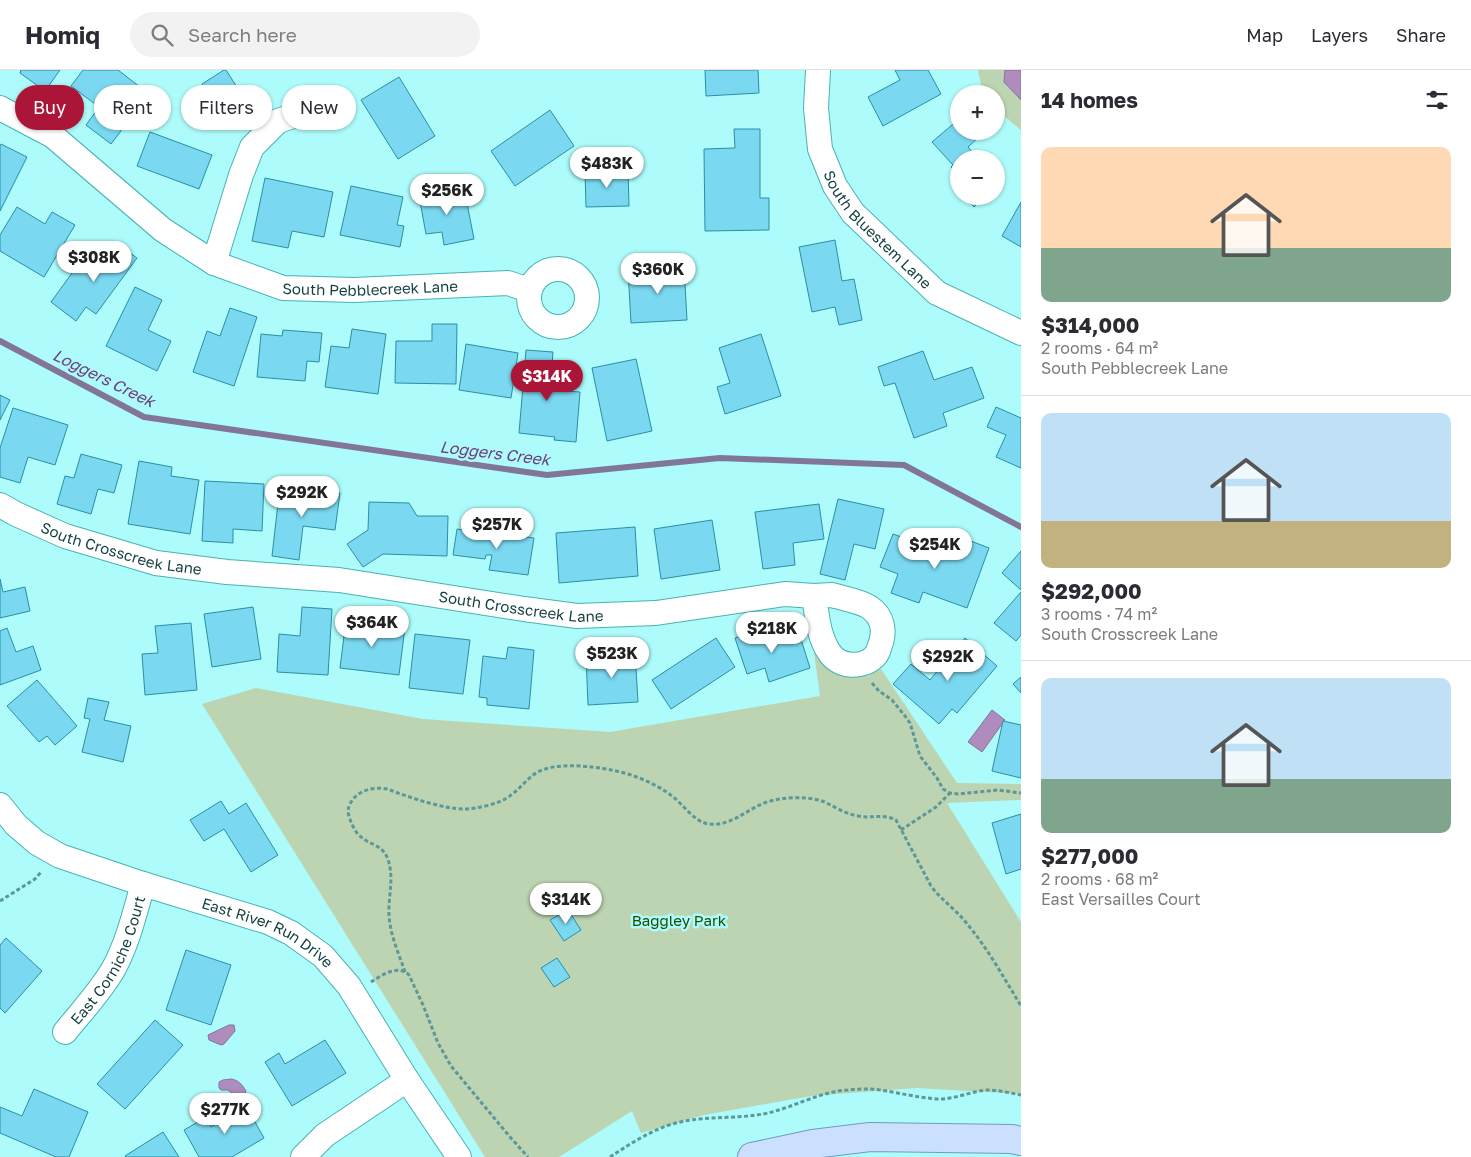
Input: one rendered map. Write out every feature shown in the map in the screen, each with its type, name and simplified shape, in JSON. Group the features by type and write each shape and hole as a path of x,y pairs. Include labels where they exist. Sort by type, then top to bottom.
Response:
{"main road":[{"path":"752,1157 813,1144 870,1137 1021,1140"}],"street":[{"name":"South Bluestem Lane","path":"818,70 816,108 820,149 835,186 853,213 937,294 1021,332"},
{"name":"South Pebblecreek Lane","path":"0,108 53,136 163,230 214,263 283,288 354,290 508,283 529,290"},
{"path":"214,263 241,175 252,147 278,121 282,120"},
{"name":"South Crosscreek Lane","path":"0,505 65,536 156,563 227,572 339,580 524,610 577,616 656,614 784,594 832,595 868,606 880,619 883,628 882,641 877,654 862,664"},
{"path":"814,596 822,636 830,654 841,662 852,665 862,664"},
{"name":"East River Run Drive","path":"0,805 16,825 37,843 60,856 143,884 268,922 291,933 323,956 349,986 407,1080 459,1157"},
{"name":"East Corniche Court","path":"65,1032 104,984 114,967 123,946 143,884"},
{"path":"303,1157 325,1135 407,1080"}],"path":[{"path":"862,664 865,676 879,691 892,700 910,723 920,756 943,789 950,793 958,794 998,790 1021,793"},
{"path":"528,1157 451,1066 438,1043 423,1005 406,972 394,940 389,916 390,864 386,854 379,847 360,837 353,827 348,814 352,800 367,789 386,789 443,806 463,809 501,802 510,797 538,772 547,768 571,766 598,767 629,774 652,784 672,796 699,821 709,824 724,823 755,806 770,801 805,798 821,801 855,816 888,816 896,820 931,886 970,926 1021,1006"},
{"path":"901,830 936,807 950,793"},
{"path":"0,901 35,878 60,856"},
{"path":"372,982 392,972 400,970 406,972"},
{"path":"610,1157 643,1137 684,1121 764,1114 846,1090 870,1089 939,1099 986,1090 1021,1095"}],"green space":[{"path":"978,70 1005,70 1004,82 1021,100 1021,130 1005,117 1005,85 981,85"},
{"name":"Baggley Park","path":"814,652 830,668 849,674 868,676 881,669 957,783 1021,784 1021,800 947,803 1021,922 1021,1094 916,1088 811,1096 704,1115 641,1133 632,1111 559,1157 485,1157 202,704 256,688 423,719 610,732 820,696"}],"shaded area":[{"path":"1005,70 1021,70 1021,100 1004,82"},
{"path":"992,710 1005,720 982,752 968,742"},
{"path":"229,1025 234,1025 235,1031 224,1044 221,1045 209,1040 208,1035"},
{"path":"231,1079 240,1083 246,1091 242,1099 236,1098 228,1090 221,1090 219,1088 219,1082"}],"building":[{"path":"21,70 60,70 49,85 37,85 20,73"},
{"path":"83,70 118,70 137,85 94,85 94,103 84,96 84,85 72,85"},
{"path":"226,70 236,85 203,85"},
{"path":"705,70 758,70 759,93 706,96"},
{"path":"895,70 928,70 941,94 883,126 868,97 900,80"},
{"path":"399,77 435,136 398,159 361,100"},
{"path":"550,110 574,146 515,186 491,151"},
{"path":"94,114 94,130 122,130 111,144 86,125"},
{"path":"950,127 950,140 976,140 968,147 970,150 950,150 950,162 932,142"},
{"path":"734,129 760,129 760,198 769,198 769,230 705,231 704,149 735,148"},
{"path":"150,132 212,155 199,189 137,166"},
{"path":"1,144 27,157 0,211 0,146"},
{"path":"585,171 628,171 629,206 586,207"},
{"path":"265,178 333,192 324,237 292,231 288,248 252,241"},
{"path":"351,186 403,197 397,225 404,226 400,247 340,235"},
{"path":"464,188 474,239 444,245 442,232 426,234 419,196"},
{"path":"1021,202 1021,247 1002,236"},
{"path":"17,207 45,224 52,212 75,225 44,277 0,251 0,235"},
{"path":"835,240 842,281 854,279 862,320 839,325 835,307 812,312 799,247"},
{"path":"115,242 137,258 96,314 86,307 76,321 51,302 80,262 93,272"},
{"path":"684,266 687,320 631,323 628,269"},
{"path":"135,287 162,300 148,330 171,341 157,371 106,346"},
{"path":"230,308 257,317 234,386 193,372 207,331 220,336"},
{"path":"432,324 457,324 456,384 395,383 396,341 432,341"},
{"path":"352,329 386,334 378,394 325,387 331,346 349,348"},
{"path":"283,330 322,333 319,362 307,361 305,381 257,377 261,334 282,336"},
{"path":"761,334 781,396 725,414 717,387 730,383 719,348"},
{"path":"466,344 518,353 511,398 459,390"},
{"path":"526,350 553,352 550,390 580,392 576,442 554,440 555,437 519,433"},
{"path":"923,351 934,380 972,367 984,398 943,413 947,426 914,438 895,383 884,386 878,367"},
{"path":"636,359 652,431 607,441 592,368"},
{"path":"0,395 10,400 0,420"},
{"path":"996,407 1021,418 1021,468 996,457 1006,435 987,427"},
{"path":"13,408 68,425 55,465 28,457 20,483 0,477 0,448"},
{"path":"81,454 122,465 114,493 98,489 91,514 57,504 65,476 74,478"},
{"path":"139,461 172,467 171,476 199,480 190,534 128,524"},
{"path":"205,481 264,484 262,531 233,529 233,543 202,541"},
{"path":"280,486 340,493 335,530 303,526 299,560 272,556"},
{"path":"838,499 884,509 875,549 854,544 845,580 820,574"},
{"path":"369,502 409,503 417,516 448,516 447,556 383,554 363,567 347,544 368,530"},
{"path":"819,504 824,539 793,543 795,565 763,569 755,512"},
{"path":"712,520 720,570 661,579 654,529"},
{"path":"635,527 638,576 559,583 556,533"},
{"path":"457,529 489,534 488,539 494,540 495,533 534,538 528,575 489,570 492,555 486,555 485,559 453,555"},
{"path":"893,534 951,555 958,536 989,548 967,608 923,592 919,603 891,593 898,574 880,567"},
{"path":"1021,551 1021,590 1002,573"},
{"path":"0,579 3,592 25,587 30,611 0,618"},
{"path":"1021,592 1021,635 1016,641 994,623"},
{"path":"253,607 261,659 212,667 204,614"},
{"path":"302,607 332,609 328,675 277,672 279,634 300,636"},
{"path":"346,620 405,627 399,675 340,668"},
{"path":"191,623 197,690 145,695 142,654 158,653 155,626"},
{"path":"770,626 775,640 799,633 810,668 769,682 765,668 747,674 735,638"},
{"path":"7,628 16,652 33,646 41,670 0,685 0,631"},
{"path":"415,634 470,640 463,694 409,688"},
{"path":"716,638 735,667 671,709 652,680"},
{"path":"965,638 997,666 957,713 952,709 939,724 893,684 911,664 930,680"},
{"path":"508,647 534,650 529,709 487,705 487,698 479,697 483,656 506,659"},
{"path":"635,652 638,702 588,705 586,655"},
{"path":"1021,677 1021,693 1013,684"},
{"path":"37,680 77,726 55,745 47,736 39,742 7,706"},
{"path":"88,698 109,702 104,720 131,726 123,762 82,752 90,719 84,718"},
{"path":"1003,721 1021,725 1021,778 992,771"},
{"path":"221,801 229,814 246,803 278,855 251,872 224,829 204,841 190,820"},
{"path":"1021,814 1021,869 1006,874 992,823"},
{"path":"568,910 581,930 564,941 550,920"},
{"path":"6,938 42,971 5,1013 0,1008 0,945"},
{"path":"186,950 231,965 211,1025 166,1010"},
{"path":"557,958 570,977 554,987 541,968"},
{"path":"155,1020 183,1045 125,1109 97,1084"},
{"path":"325,1040 346,1073 292,1106 265,1062 279,1053 285,1064"},
{"path":"34,1089 88,1112 69,1157 56,1157 0,1133 0,1107 22,1116"},
{"path":"246,1106 264,1138 232,1157 199,1157 184,1130 205,1118 211,1127"},
{"path":"163,1132 179,1157 125,1156"}],"waterway":[{"name":"Loggers Creek","path":"0,341 144,417 547,475 720,458 904,465 1021,527"}]}
